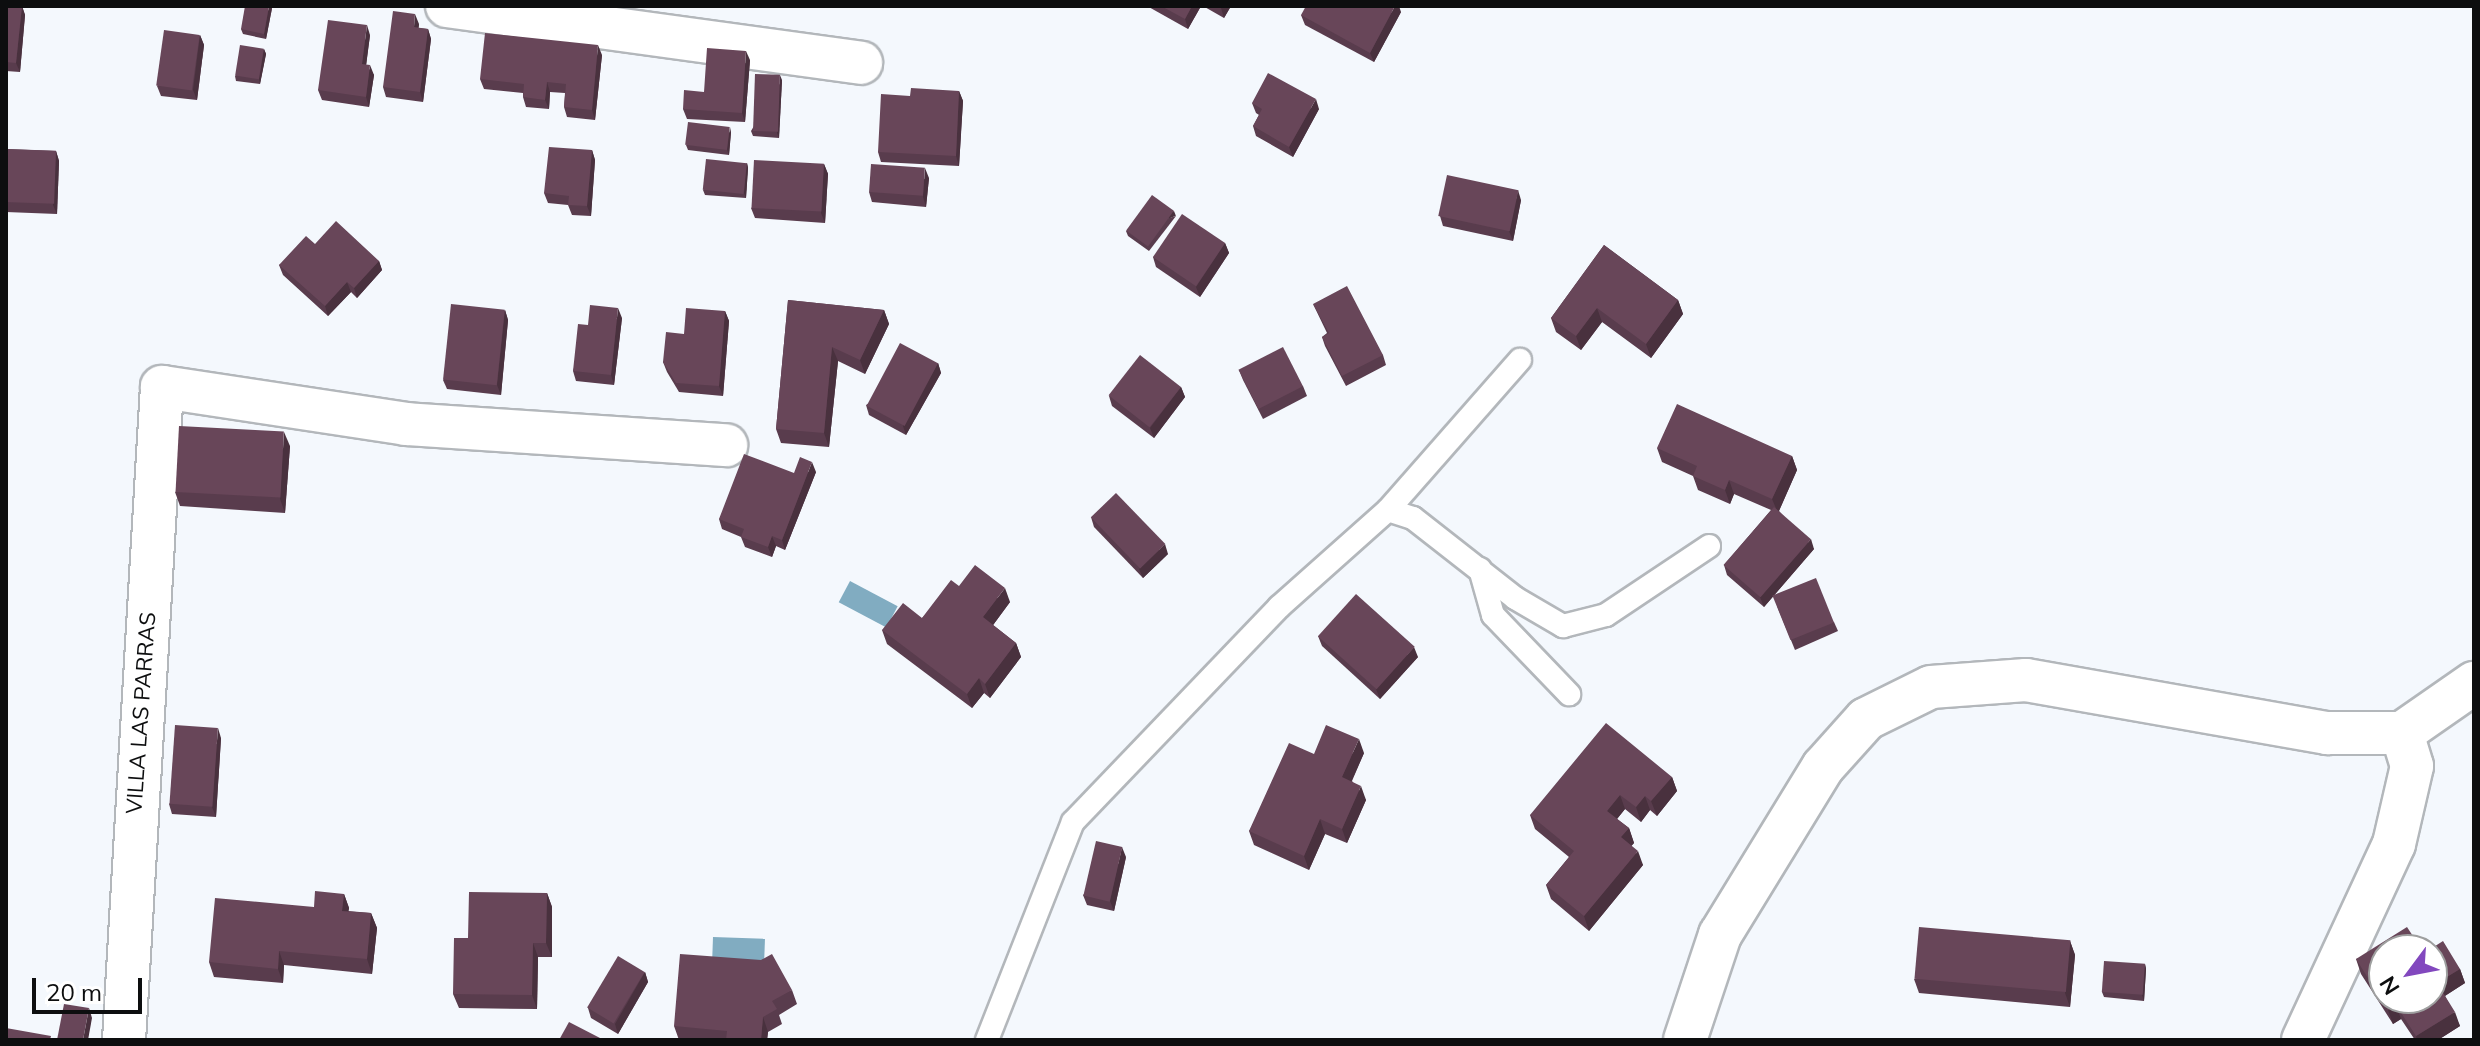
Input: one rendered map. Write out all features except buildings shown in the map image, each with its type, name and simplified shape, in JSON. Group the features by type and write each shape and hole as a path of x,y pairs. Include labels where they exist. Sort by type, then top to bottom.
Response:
{"street":[{"path":"447,6 861,63"},
{"name":"VILLA LAS PARRAS","path":"124,1040 162,387 406,424 726,445"},
{"path":"1685,1040 1720,935 1823,767 1866,719 1931,687 2026,680 2327,733 2402,733 2474,683"},
{"path":"2303,1040 2394,844 2412,766 2402,733"}],"lane":[{"path":"987,1040 1073,822 1279,607 1388,510 1520,360"},
{"path":"1388,510 1413,518 1515,598 1563,626 1606,615 1709,546"},
{"path":"1480,569 1493,615 1569,694"}],"water":[{"path":"850,581 898,606 886,628 839,602"},
{"path":"713,937 765,939 764,965 712,963"}]}
